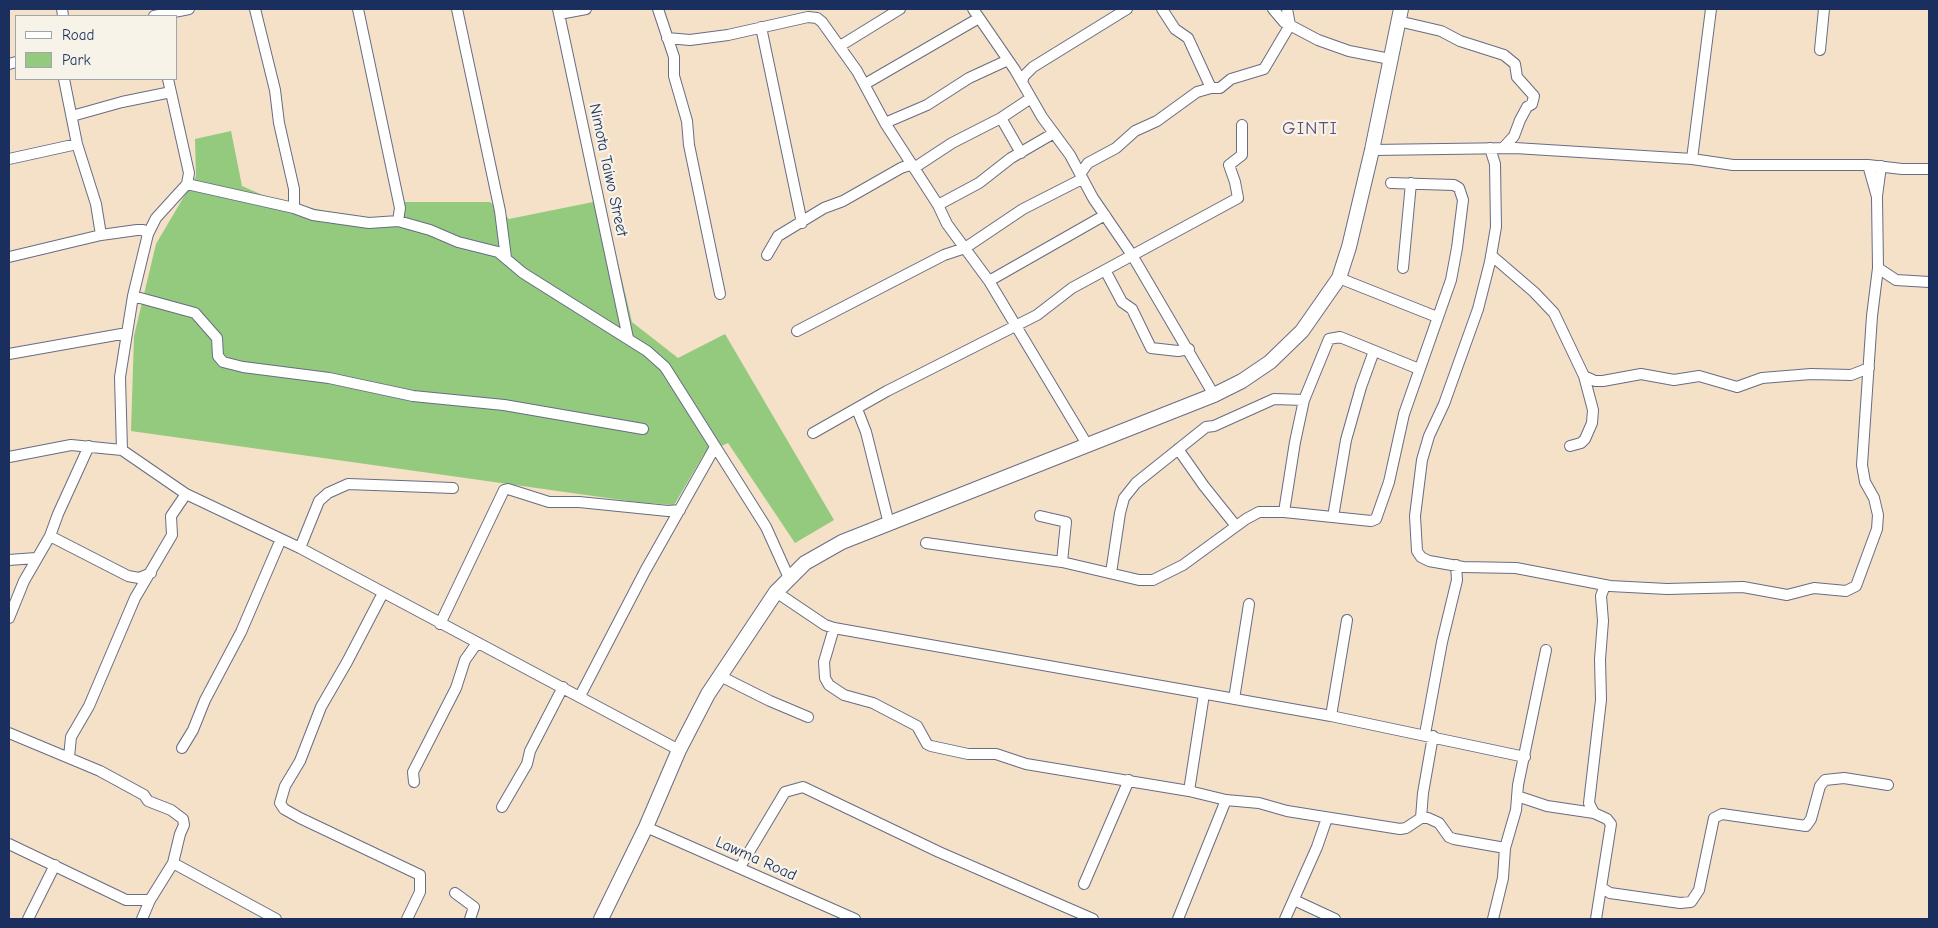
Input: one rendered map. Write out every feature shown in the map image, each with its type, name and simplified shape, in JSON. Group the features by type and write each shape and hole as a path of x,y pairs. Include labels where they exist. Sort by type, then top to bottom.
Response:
{"main road":[{"path":"601,919 646,827 679,750 708,694 776,592 816,556 842,542 1214,395 1242,381 1290,344 1302,331 1339,278 1357,219 1400,15"}],"street":[{"path":"154,13 189,9"},
{"path":"255,9 275,90 279,123 294,189 294,208"},
{"path":"358,9 400,208 398,222"},
{"path":"457,9 500,211 506,258"},
{"path":"558,11 586,9"},
{"path":"658,9 674,57 674,76 687,121 688,145 720,294"},
{"path":"840,46 900,9"},
{"path":"973,9 1054,133 1070,154 1081,176 1132,255 1214,395"},
{"path":"1022,82 1024,76 1033,67 1127,9"},
{"path":"1162,9 1175,29 1188,38 1211,88"},
{"path":"1692,159 1711,9"},
{"path":"1820,50 1824,9"},
{"path":"1280,10 1290,25 1318,40 1349,51 1390,59"},
{"name":"Nimota Taiwo Street","path":"558,11 628,338"},
{"path":"1400,15 1441,30 1460,41 1511,59 1516,67 1517,77 1534,96 1532,104 1523,113 1514,136 1503,148"},
{"path":"667,38 690,40 728,35 798,18 815,18 822,22 865,84 885,123 938,204 947,224 989,280 1014,326 1078,426 1088,446"},
{"path":"865,84 979,18"},
{"path":"797,331 944,255 965,248 1024,209 1081,176 1088,163 1116,148 1135,131 1157,121 1197,92 1211,88 1220,88 1231,79 1264,69 1290,25"},
{"path":"761,27 802,222"},
{"path":"885,123 927,105 969,78 1008,60"},
{"path":"64,80 77,144 96,204 101,235"},
{"path":"122,450 120,377 133,296 148,234 156,218 187,184 189,173 168,80"},
{"path":"72,116 122,102 171,92"},
{"path":"767,255 778,236 824,208 843,201 901,168 913,166 952,143 1001,118 1031,98"},
{"path":"1001,118 1021,153"},
{"path":"813,433 1037,315 1072,288 1238,198 1229,165 1242,155 1242,125"},
{"path":"938,204 979,183 1021,153 1054,133"},
{"path":"9,160 77,144"},
{"path":"1490,148 1496,179 1496,227 1492,255 1478,309 1444,404 1429,436 1422,460 1418,488 1415,540 1417,551 1421,557 1429,561 1476,568 1516,568 1605,584 1695,590 1752,588 1787,595 1814,588 1846,591 1856,586 1877,529 1877,507 1865,482 1862,465 1872,316 1878,268 1877,197 1882,166"},
{"path":"1372,150 1503,148 1692,159 1746,165 1868,165 1929,169"},
{"path":"1868,165 1877,197"},
{"path":"926,543 1062,562 1139,580 1153,580 1183,566 1236,526 1260,512 1284,512 1371,521 1379,515 1404,414 1451,280 1457,248 1462,193 1454,185 1390,183"},
{"path":"1403,268 1411,183"},
{"path":"187,184 339,220 398,222 430,230 458,242 488,248 506,258 541,285 628,338 656,358 665,367 766,527 790,578"},
{"path":"989,280 1105,215"},
{"path":"9,257 101,235 137,230 143,230 148,234"},
{"path":"1492,255 1534,292 1554,313 1584,376 1593,410 1592,423 1582,443 1570,446"},
{"path":"1878,268 1896,280 1915,283 1929,282"},
{"path":"1105,270 1122,302 1132,310 1151,348 1178,351 1189,350"},
{"path":"1339,278 1437,317"},
{"path":"133,296 195,313 206,323 216,338 218,356 223,362 243,368 329,378 413,396 504,405 643,429"},
{"path":"9,354 126,333"},
{"path":"1284,512 1304,400 1330,339 1340,337 1419,369"},
{"path":"1333,517 1346,440 1361,387 1374,351"},
{"path":"1584,376 1595,381 1640,374 1674,380 1699,376 1737,387 1762,378 1812,374 1851,375 1869,368"},
{"path":"1111,573 1124,498 1136,483 1206,427 1214,426 1265,401 1283,398 1304,400"},
{"path":"857,409 866,432 889,524"},
{"path":"9,457 64,446 89,446 122,450 128,456 186,494 300,548 679,750"},
{"path":"9,618 36,558 50,536 89,446"},
{"path":"580,696 715,447"},
{"path":"1178,449 1236,526"},
{"path":"300,548 319,501 328,493 348,484 453,488"},
{"path":"440,624 504,490 508,489 549,502 579,502 668,511 680,510"},
{"path":"69,756 71,736 84,716 135,598 172,535 171,516 186,494"},
{"path":"1040,516 1066,522 1062,562"},
{"path":"50,536 128,576 139,578 150,573"},
{"path":"182,748 240,632 281,540"},
{"path":"9,560 36,558"},
{"path":"1421,818 1429,735 1442,642 1457,580 1456,565"},
{"path":"1594,813 1589,803 1601,700 1601,596 1605,584"},
{"path":"776,592 825,625 834,628 1331,716 1429,735 1525,757"},
{"path":"382,593 347,662 321,707 300,761 285,786 280,803 284,809 300,818 420,875 420,892 407,919"},
{"path":"1234,699 1249,604"},
{"path":"1331,716 1348,620"},
{"path":"834,628 824,662 825,678 829,685 844,695 873,703 917,726 927,744 968,754 996,754 1026,764 1129,780 1226,800 1259,803 1287,811 1400,829 1406,828 1421,818 1428,818 1439,822 1449,837 1454,840 1505,848"},
{"path":"414,782 413,772 456,688 465,660 477,643"},
{"path":"1493,919 1503,878 1505,848 1546,650"},
{"path":"720,676 770,701 808,717"},
{"path":"502,807 527,764 530,751 563,687"},
{"path":"1189,791 1204,694"},
{"path":"9,732 29,743 69,756 144,795 148,801 172,810 183,819 184,825 180,834 174,862 150,900 142,919"},
{"path":"1602,888 1610,893 1680,903 1692,902 1699,890 1711,826 1717,816 1722,814 1806,826 1811,819 1820,786 1825,780 1844,778 1888,785"},
{"path":"1084,884 1129,780"},
{"path":"740,868 785,792 803,787 901,835 1093,919"},
{"path":"1517,796 1547,806 1594,813 1606,818 1611,824 1596,919"},
{"path":"1178,919 1226,800"},
{"path":"1580,810 1589,803"},
{"path":"1285,919 1317,847 1327,818"},
{"name":"Lawma Road","path":"646,827 854,919"},
{"path":"9,844 126,900 150,900"},
{"path":"174,862 276,919"},
{"path":"28,919 55,865"},
{"path":"455,893 474,907 470,919"},
{"path":"1294,900 1335,919"}],"green space":[{"path":"231,131 242,186 276,201 390,224 405,202 490,202 509,219 603,200 632,322 678,358 725,334 834,520 795,543 728,443 704,454 674,505 636,502 131,431 134,336 156,244 196,176 195,139"}],"district":[{"name":"GINTI","path":"1310,129"}]}
